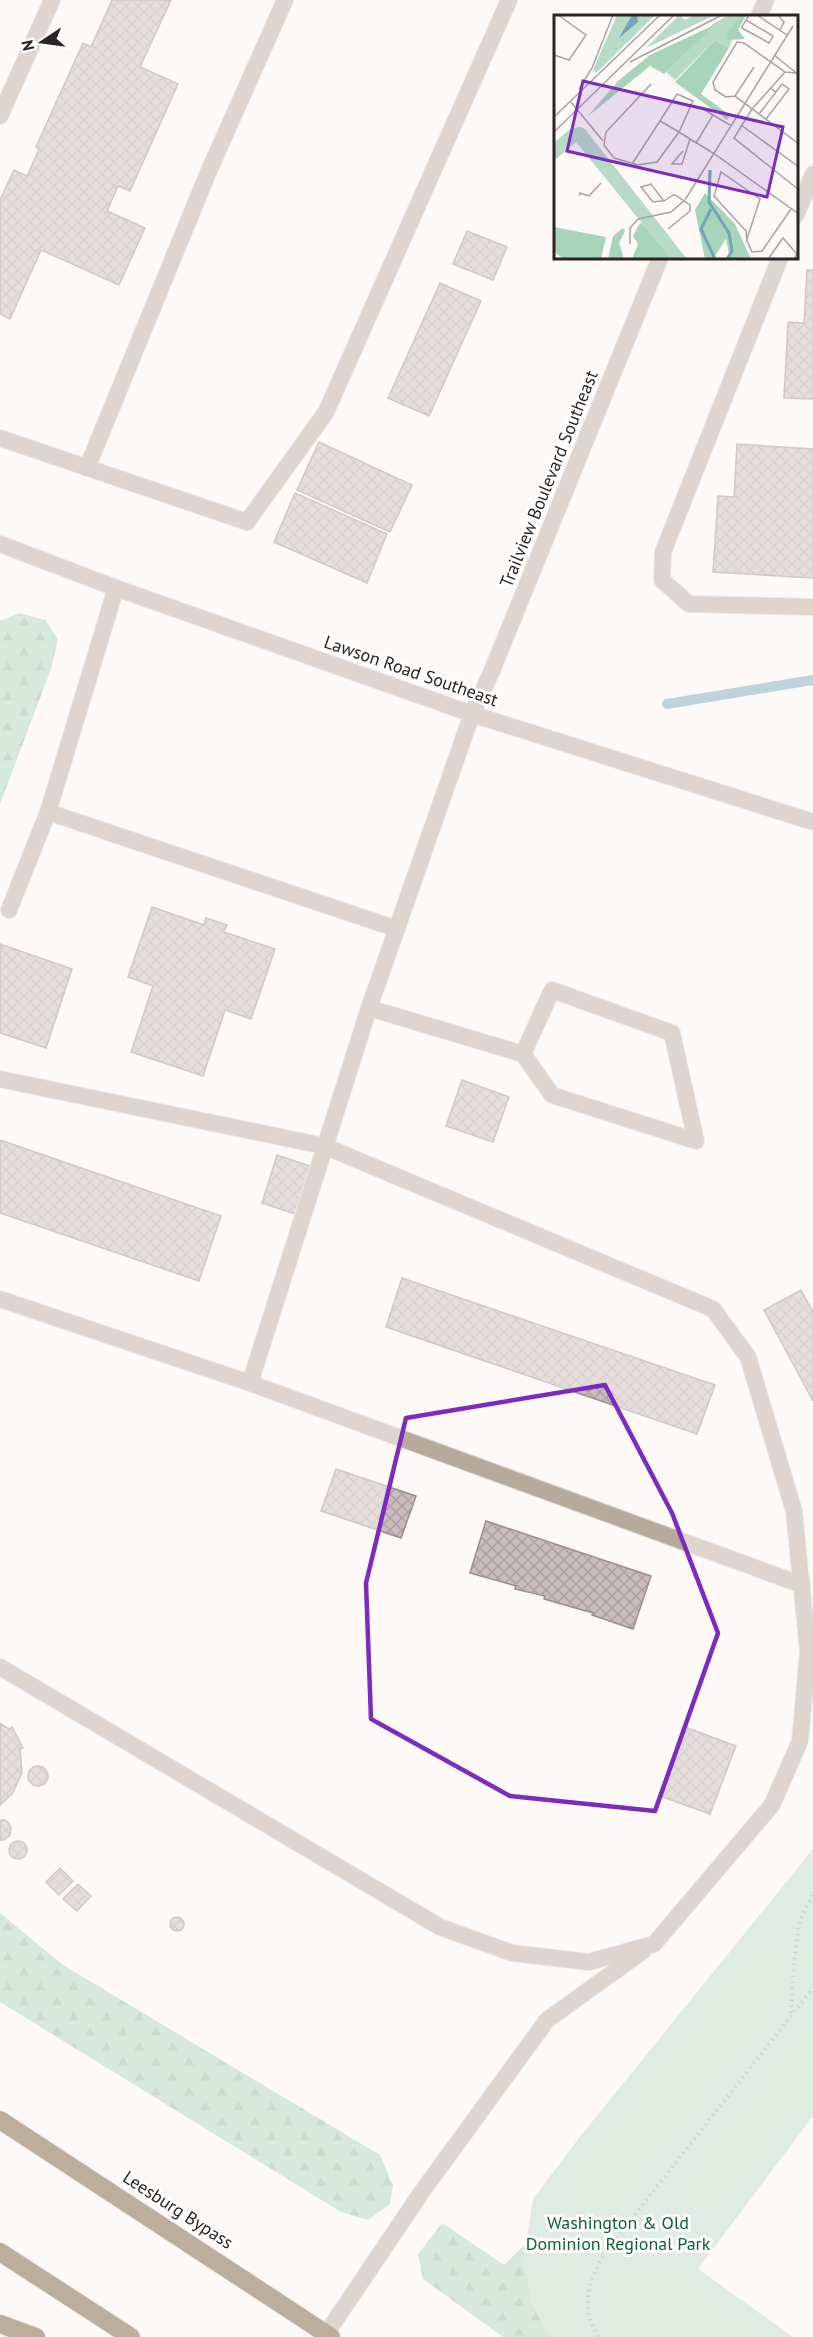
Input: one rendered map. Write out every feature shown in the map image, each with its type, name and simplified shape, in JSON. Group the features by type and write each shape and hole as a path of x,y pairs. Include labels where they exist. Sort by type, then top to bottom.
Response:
{"highway":[{"name":"Leesburg Bypass","path":"0,2120 202,2250 327,2336"},
{"path":"0,2252 131,2337"},
{"path":"0,2324 36,2337"}],"street":[{"path":"0,116 52,0"},
{"path":"87,468 208,173 285,0"},
{"path":"0,438 247,522 326,412 510,0"},
{"path":"759,15 766,0"},
{"path":"798,211 813,174"},
{"name":"Trailview Boulevard Southeast","path":"250,1383 369,1008 472,714 659,260"},
{"path":"779,260 663,552 662,580 689,604 813,608"},
{"name":"Lawson Road Southeast","path":"0,544 472,714 813,822"},
{"path":"9,910 48,812 117,588"},
{"path":"48,812 397,929"},
{"path":"369,1008 523,1054 552,1095 696,1141 672,1034 552,990 523,1054"},
{"path":"0,1079 324,1146 713,1309 748,1357 794,1511 808,1651 800,1740 772,1805 654,1944 547,2020 421,2193 327,2336"},
{"path":"0,1299 250,1383 802,1585"},
{"path":"0,1667 440,1928 512,1953 589,1962 654,1944"}],"path":[{"path":"791,2014 794,1961 800,1920 813,1894"},
{"path":"598,2337 589,2322 588,2295 592,2277 604,2254 813,1988"}],"highlighted area":[{"path":"605,1385 672,1513 718,1633 655,1811 510,1796 371,1719 366,1583 406,1418"}],"green space":[{"path":"19,613 45,620 58,639 51,669 0,804 0,621"},
{"name":"Washington & Old Dominion Regional Park","path":"813,1849 813,2116 698,2269 793,2337 549,2337 532,2304 523,2262 533,2199 579,2138"},
{"path":"0,1913 63,1965 380,2155 393,2185 390,2204 368,2220 341,2212 0,2002"},
{"path":"442,2223 504,2265 546,2224 583,2337 503,2337 423,2279 418,2254"}],"building":[{"path":"112,0 171,0 140,67 178,84 130,191 118,186 107,211 145,228 119,285 41,250 10,319 0,314 0,200 14,170 27,176 39,149 36,147 83,43 91,47"},
{"path":"467,231 507,247 493,280 453,264"},
{"path":"807,270 813,270 813,399 784,398 788,322 804,323"},
{"path":"440,283 481,301 429,416 388,398"},
{"path":"319,442 412,485 390,532 297,490"},
{"path":"737,444 813,449 813,578 713,572 718,496 734,497"},
{"path":"295,493 387,534 367,583 274,542"},
{"path":"152,907 204,925 206,918 227,925 224,932 275,949 251,1019 225,1010 203,1076 131,1052 153,986 128,977"},
{"path":"0,944 72,969 46,1048 0,1033"},
{"path":"462,1080 509,1097 493,1142 446,1126"},
{"path":"0,1140 221,1216 199,1281 0,1213"},
{"path":"277,1155 316,1168 301,1216 262,1203"},
{"path":"402,1278 715,1385 697,1434 386,1327"},
{"path":"801,1290 813,1312 813,1401 764,1310"},
{"path":"336,1469 416,1496 401,1538 321,1511"},
{"path":"486,1521 651,1576 633,1629 592,1615 593,1613 544,1599 545,1596 515,1589 516,1586 470,1573"},
{"path":"0,1723 9,1729 12,1727 23,1748 20,1749 22,1773 12,1794 0,1805"},
{"path":"685,1727 736,1746 710,1814 660,1796"},
{"path":"38,1766 45,1769 48,1776 45,1783 38,1786 31,1783 28,1776 31,1769"},
{"path":"0,1820 6,1820 11,1827 10,1835 4,1840 0,1840"},
{"path":"18,1841 24,1844 27,1850 24,1856 18,1859 12,1856 9,1850 12,1844"},
{"path":"60,1868 73,1881 59,1895 46,1882"},
{"path":"78,1884 91,1896 77,1911 63,1899"},
{"path":"174,1917 180,1917 184,1924 180,1931 174,1931 170,1927 170,1921"}],"waterway":[{"path":"667,704 813,680"}]}
